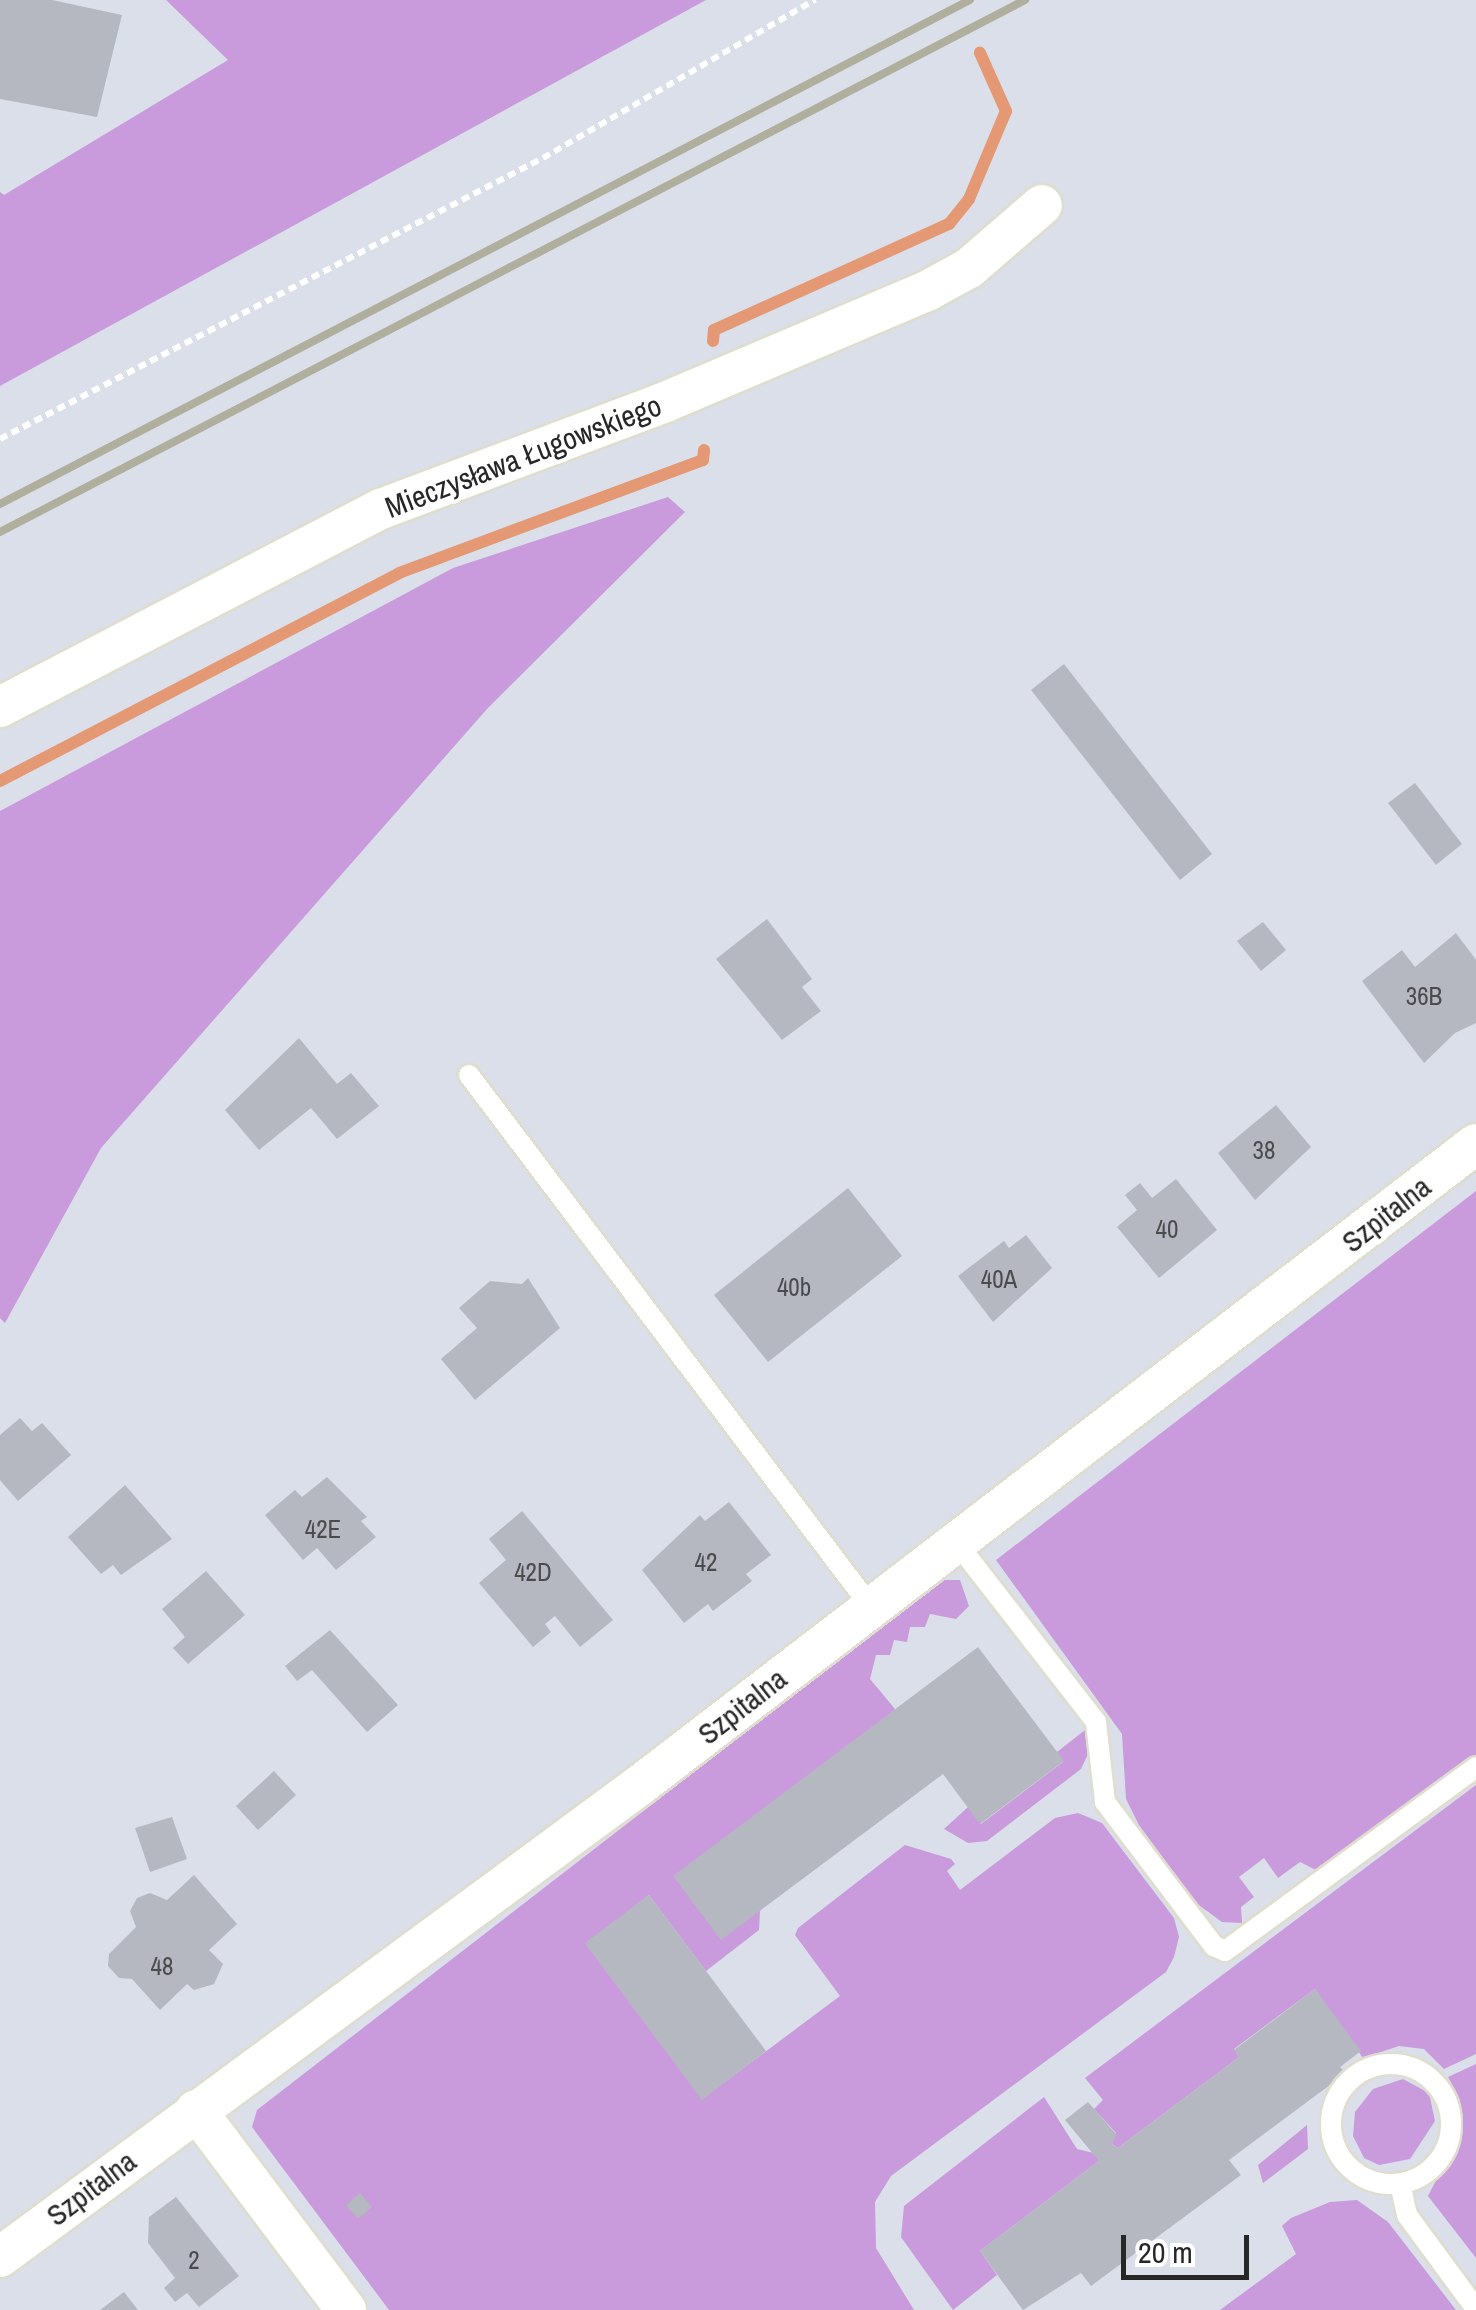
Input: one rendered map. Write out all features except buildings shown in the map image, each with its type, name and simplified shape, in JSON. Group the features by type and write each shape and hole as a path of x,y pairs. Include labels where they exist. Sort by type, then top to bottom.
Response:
{"street":[{"name":"Mieczysława Ługowskiego","path":"0,707 381,509 662,403 927,290 969,268 1042,205"},
{"name":"Szpitalna","path":"0,2257 872,1607 1476,1144"},
{"path":"196,2110 344,2309"}],"lane":[{"path":"470,1075 872,1607"},
{"path":"956,1542 1096,1722 1106,1802 1198,1930 1225,1951 1476,1767"},
{"path":"1388,2061 1424,2073 1450,2116 1445,2149 1434,2166 1400,2184 1380,2185 1345,2168 1331,2129 1340,2094 1370,2067 1388,2061"},
{"path":"1400,2184 1407,2215 1476,2309"}],"path":[{"path":"0,439 543,158 815,0"}],"shaded area":[{"path":"166,0 706,0 0,386 0,192 4,195 228,60"},
{"path":"668,497 685,512 487,709 101,1148 5,1323 0,1318 0,811 453,568"},
{"path":"1476,1191 1476,1756 1318,1871 1300,1862 1278,1878 1264,1858 1239,1877 1254,1897 1241,1907 1242,1923 1222,1922 1196,1903 1139,1825 1126,1799 1122,1734 996,1560"},
{"path":"942,1580 960,1580 969,1606 956,1619 930,1614 925,1627 910,1627 907,1642 894,1640 890,1655 876,1655 870,1679 895,1709 760,1911 759,1930 706,1971 649,1895 586,1944 702,2099 840,1996 795,1935 798,1928 905,1845 951,1859 955,1864 947,1871 960,1890 1055,1818 1078,1813 1102,1823 1174,1918 1179,1937 1174,1957 1166,1972 891,2176 875,2202 876,2248 914,2310 389,2310 252,2127 257,2110"},
{"path":"1085,1730 1088,1754 1081,1769 987,1841 968,1843 944,1829 968,1807 981,1824 1063,1762 1057,1752"},
{"path":"1476,1785 1476,2054 1444,2069 1424,2049 1399,2046 1363,2058 1315,1989 1234,2049 1239,2057 1118,2148 1112,2144 1116,2133 1094,2109 1103,2100 1085,2078"},
{"path":"1476,2064 1476,2258 1428,2196 1462,2130 1460,2100 1448,2077"},
{"path":"1403,2079 1429,2093 1435,2121 1410,2159 1379,2165 1364,2158 1353,2136 1355,2112 1373,2089"},
{"path":"1044,2097 1077,2149 1098,2154 1099,2161 980,2251 997,2275 953,2310 901,2237 904,2206"},
{"path":"1307,2125 1308,2149 1263,2183 1258,2165"},
{"path":"1357,2200 1388,2222 1456,2310 1220,2310 1296,2254 1282,2226 1291,2218 1330,2202"}],"waterway":[{"path":"713,341 714,330 949,224 969,199 1006,111 980,53"},
{"path":"0,781 399,573 703,460 704,450"}],"railway":[{"path":"0,504 970,0"},
{"path":"0,532 1025,0"}]}
